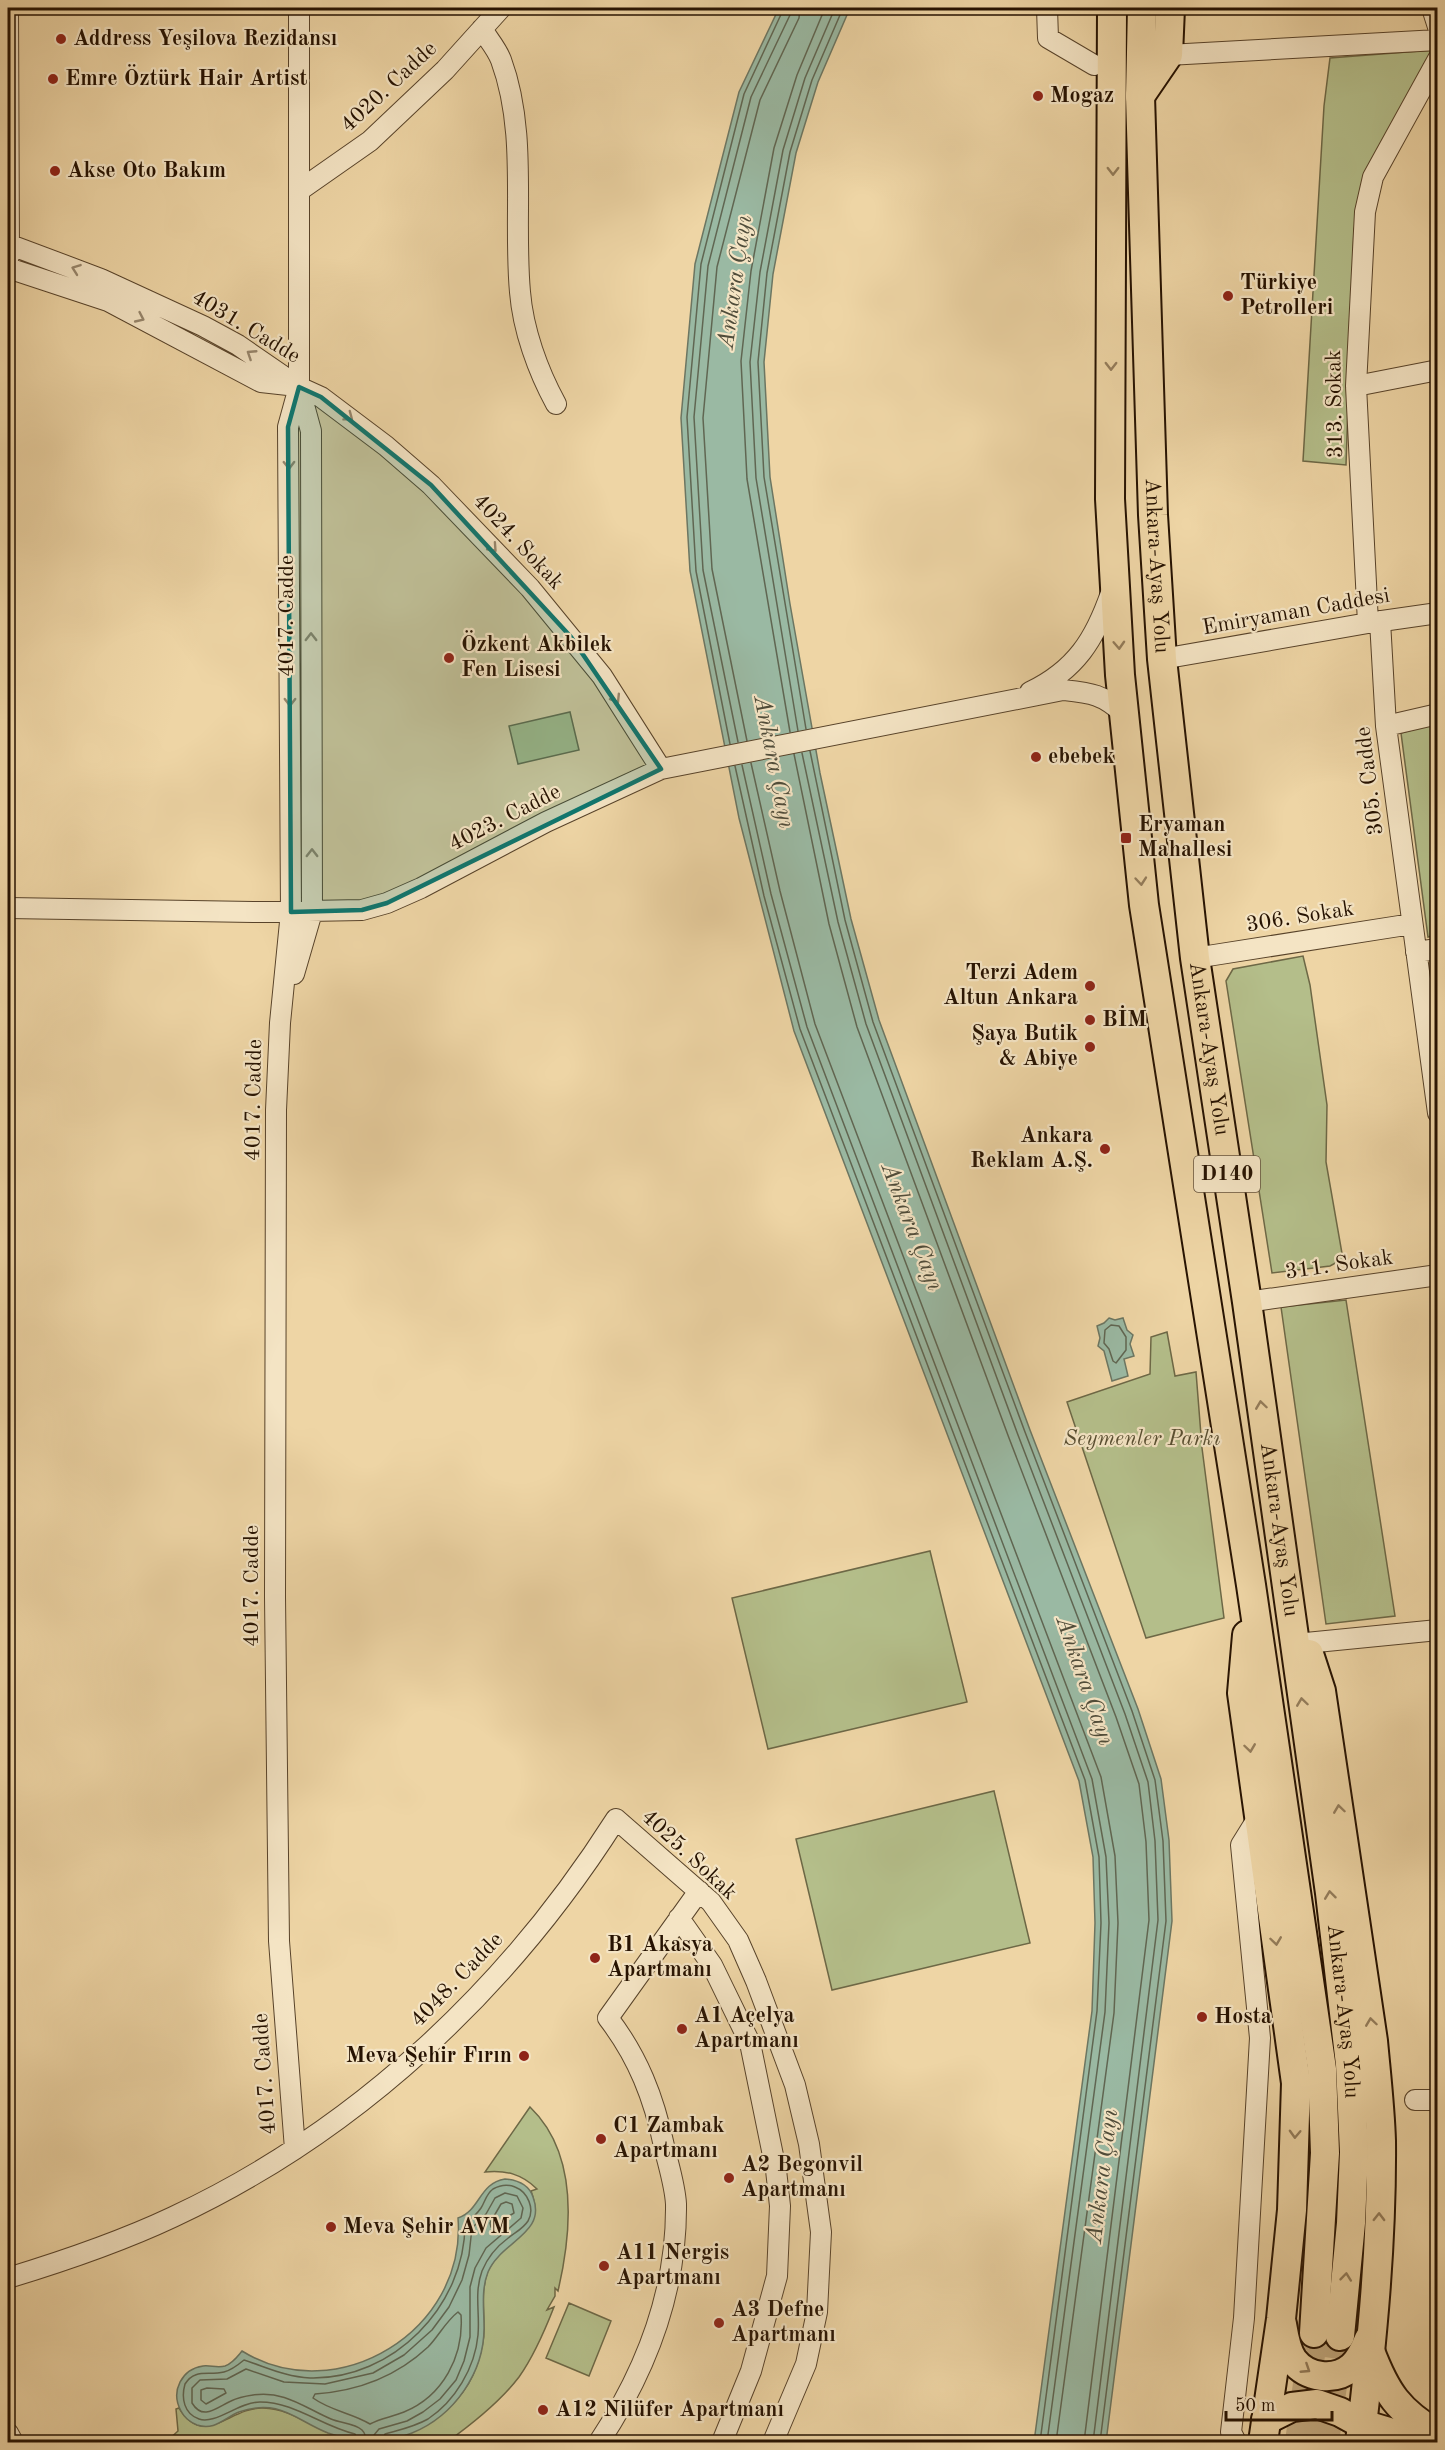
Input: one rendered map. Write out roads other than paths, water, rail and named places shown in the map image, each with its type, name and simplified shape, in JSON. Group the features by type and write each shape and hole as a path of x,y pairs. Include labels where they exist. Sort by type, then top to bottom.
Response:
{"highway":[{"path":"1092,8 1094,65 1113,121"},
{"name":"Ankara-Ayaş Yolu","path":"1112,8 1110,499 1124,714 1144,905 1251,1585 1322,2069 1327,2334 1351,2223 1354,2152 1350,2064 1330,1893 1195,958 1162,659 1152,515 1140,96 1142,8"},
{"path":"1140,96 1168,55 1170,8"},
{"path":"1285,1582 1321,1691 1373,2041 1381,2141 1379,2233 1361,2433"},
{"path":"1251,1585 1242,1693 1296,2083 1292,2210 1281,2319 1264,2431"},
{"path":"1281,2319 1285,2343 1293,2359 1305,2371 1320,2376 1336,2376 1351,2367 1370,2343"},
{"path":"1370,2343 1380,2378 1398,2406 1417,2423 1437,2435"},
{"path":"1264,2431 1292,2407 1317,2404 1340,2412 1361,2433 1422,2442"}],"street":[{"path":"8,8 8,268"},
{"name":"4017. Cadde","path":"295,2149 279,1941 275,1597 276,1110 280,1023 291,912 288,427 299,387 299,8"},
{"name":"4020. Cadde","path":"300,190 370,141 445,70 501,8"},
{"path":"1047,8 1048,38 1094,65"},
{"path":"1432,8 1437,27"},
{"path":"482,29 500,58 513,101 520,293 527,327 544,381 556,404"},
{"path":"1168,55 1437,40"},
{"name":"313. Sokak","path":"1374,622 1356,386 1367,193 1372,177 1437,59"},
{"name":"4031. Cadde","path":"8,244 101,279 203,326 238,345 299,387"},
{"name":"4031. Cadde","path":"8,268 108,301 261,381 299,387"},
{"path":"1356,386 1437,370"},
{"name":"4017. Cadde","path":"280,1023 312,912 311,431 299,387"},
{"name":"4024. Sokak","path":"299,387 321,397 386,446 484,538 536,596 602,676 661,770"},
{"name":"4023. Cadde","path":"1017,698 1044,685 1070,664 1088,645 1100,625 1115,581"},
{"name":"Emiryaman Caddesi","path":"1162,659 1437,613"},
{"name":"305. Cadde","path":"1374,622 1437,1113"},
{"name":"4023. Cadde","path":"8,908 291,912 362,910 387,903 421,888 546,822 661,770 825,735 1063,690 1100,696 1112,702 1124,714"},
{"path":"1386,726 1437,714"},
{"name":"306. Sokak","path":"1195,958 1412,924"},
{"path":"1416,952 1437,949"},
{"name":"311. Sokak","path":"1246,1302 1437,1275"},
{"path":"1306,1644 1437,1630"},
{"path":"1236,2442 1231,2432 1244,2318 1260,2038 1241,1845 1259,1816"},
{"name":"4048. Cadde","path":"8,2278 84,2254 173,2217 242,2182 295,2149 364,2101 442,2034 499,1975 541,1926 593,1855 616,1818"},
{"name":"4025. Sokak","path":"616,1818 711,1902 738,1940 795,2085 809,2144 821,2232 817,2312 806,2364 773,2442"},
{"path":"599,2442 616,2416 654,2337 667,2294 674,2249 676,2202 658,2118 642,2070 625,2040 608,2018 699,1891"},
{"path":"680,1918 712,1965 750,2043 772,2148 780,2206 777,2276 751,2371 722,2442"},
{"path":"1415,2100 1437,2100"},
{"path":"1232,2421 1264,2431"},
{"path":"8,2433 13,2442"}],"water":[{"name":"Ankara Çayı","path":"779,8 850,8 818,82 796,153 773,274 764,362 770,477 820,773 851,919 879,1020 1030,1430 1138,1709 1161,1779 1169,1840 1172,1921 1106,2442 1034,2442 1092,2011 1095,1923 1093,1857 1079,1781 794,1031 739,818 690,571 681,418 695,264 739,92"},
{"path":"1109,1318 1115,1320 1123,1318 1127,1330 1133,1335 1130,1344 1134,1356 1124,1359 1128,1376 1112,1381 1104,1351 1098,1346 1100,1338 1097,1326"},
{"path":"505,2179 522,2184 529,2189 536,2210 534,2220 521,2237 494,2261 488,2272 484,2292 483,2343 479,2360 464,2390 441,2416 402,2437 370,2441 349,2439 328,2433 276,2409 253,2408 209,2426 197,2425 181,2411 177,2396 178,2389 180,2382 189,2371 203,2366 225,2366 233,2362 242,2351 279,2367 317,2371 354,2364 389,2349 419,2325 441,2294 455,2258 458,2218 471,2210 490,2186"}],"tunnel":[{"path":"1299,2442 1314,2333"},
{"path":"1325,2442 1340,2336"}],"place":[{"name":"Address Yeşilova Rezidansı","path":"61,39"},
{"name":"Emre Öztürk Hair Artist","path":"53,79"},
{"name":"Mogaz","path":"1038,96"},
{"name":"Akse Oto Bakım","path":"55,171"},
{"name":"Türkiye Petrolleri","path":"1228,296"},
{"name":"Özkent Akbilek Fen Lisesi","path":"449,658"},
{"name":"ebebek","path":"1036,757"},
{"name":"Eryaman Mahallesi","path":"1126,838"},
{"name":"Terzi Adem Altun Ankara","path":"1090,986"},
{"name":"BİM","path":"1090,1020"},
{"name":"Şaya Butik & Abiye","path":"1090,1047"},
{"name":"Ankara Reklam A.Ş.","path":"1105,1149"},
{"name":"B1 Akasya Apartmanı","path":"595,1958"},
{"name":"Hosta","path":"1202,2017"},
{"name":"A1 Açelya Apartmanı","path":"682,2029"},
{"name":"Meva Şehir Fırın","path":"524,2056"},
{"name":"C1 Zambak Apartmanı","path":"601,2139"},
{"name":"A2 Begonvil Apartmanı","path":"729,2178"},
{"name":"Meva Şehir AVM","path":"331,2227"},
{"name":"A11 Nergis Apartmanı","path":"604,2266"},
{"name":"A3 Defne Apartmanı","path":"719,2323"},
{"name":"A12 Nilüfer Apartmanı","path":"543,2410"}],"park label":[{"name":"Seymenler Parkı","path":"1142,1439"}]}
